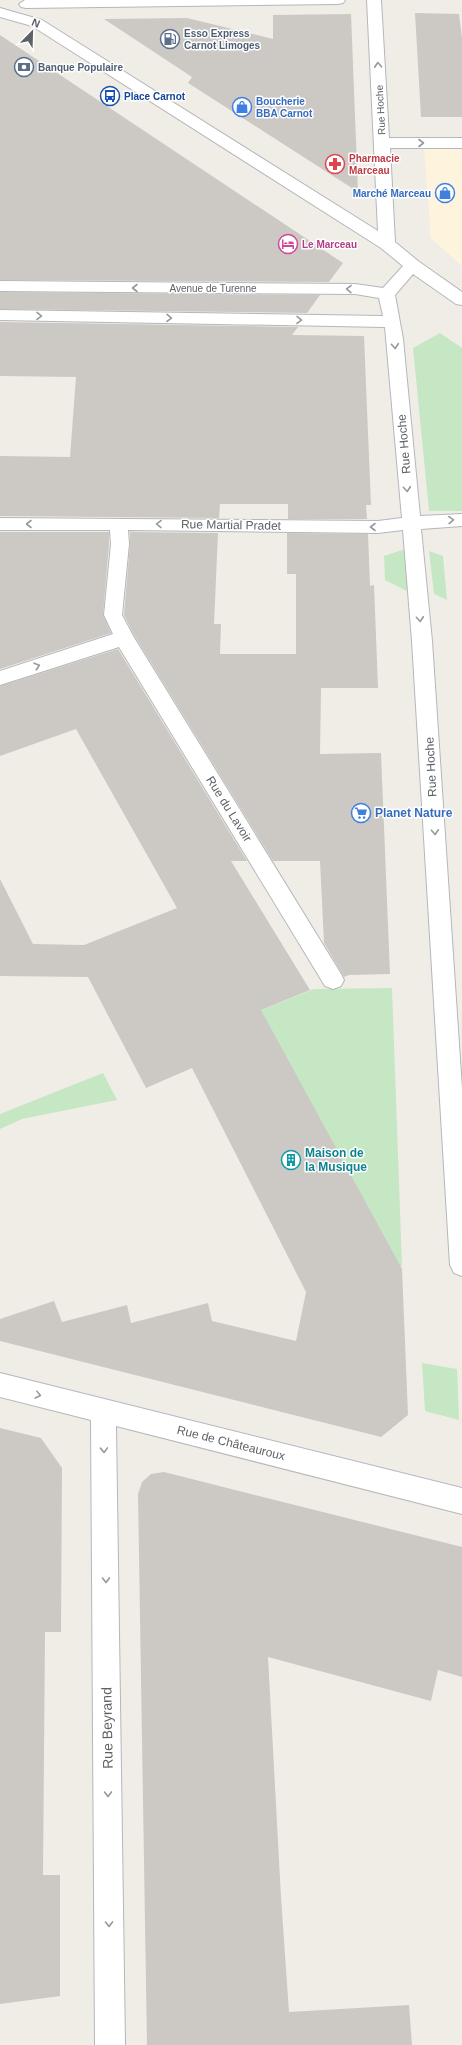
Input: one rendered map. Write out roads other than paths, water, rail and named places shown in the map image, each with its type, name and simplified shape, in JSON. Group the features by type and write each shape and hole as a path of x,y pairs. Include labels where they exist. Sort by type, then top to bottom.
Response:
{"street":[{"path":"37,23 25,2 338,0"},
{"name":"Rue Hoche","path":"374,0 387,244"},
{"path":"0,12 37,23 387,244 412,265 462,300"},
{"path":"382,142 462,142"},
{"path":"387,294 412,265"},
{"name":"Avenue de Turenne","path":"0,286 355,289 387,294"},
{"name":"Rue Hoche","path":"387,294 392,322 429,735 462,1265"},
{"path":"0,315 392,322"},
{"name":"Rue Martial Pradet","path":"0,524 378,527 411,523 462,520"},
{"name":"Rue du Lavoir","path":"118,524 120,544 113,615 124,638 333,980"},
{"path":"0,678 124,638"},
{"name":"Rue de Châteauroux","path":"0,1385 462,1501"},
{"name":"Rue Beyrand","path":"103,1411 110,2045"}],"place":[{"name":"Esso Express Carnot Limoges","path":"170,39"},
{"name":"Banque Populaire","path":"24,67"},
{"name":"Place Carnot","path":"110,96"},
{"name":"Boucherie BBA Carnot","path":"242,107"},
{"name":"Pharmacie Marceau","path":"335,164"},
{"name":"Marché Marceau","path":"445,193"},
{"name":"Le Marceau","path":"288,244"},
{"name":"Planet Nature","path":"361,813"},
{"name":"Maison de la Musique","path":"291,1160"}]}
